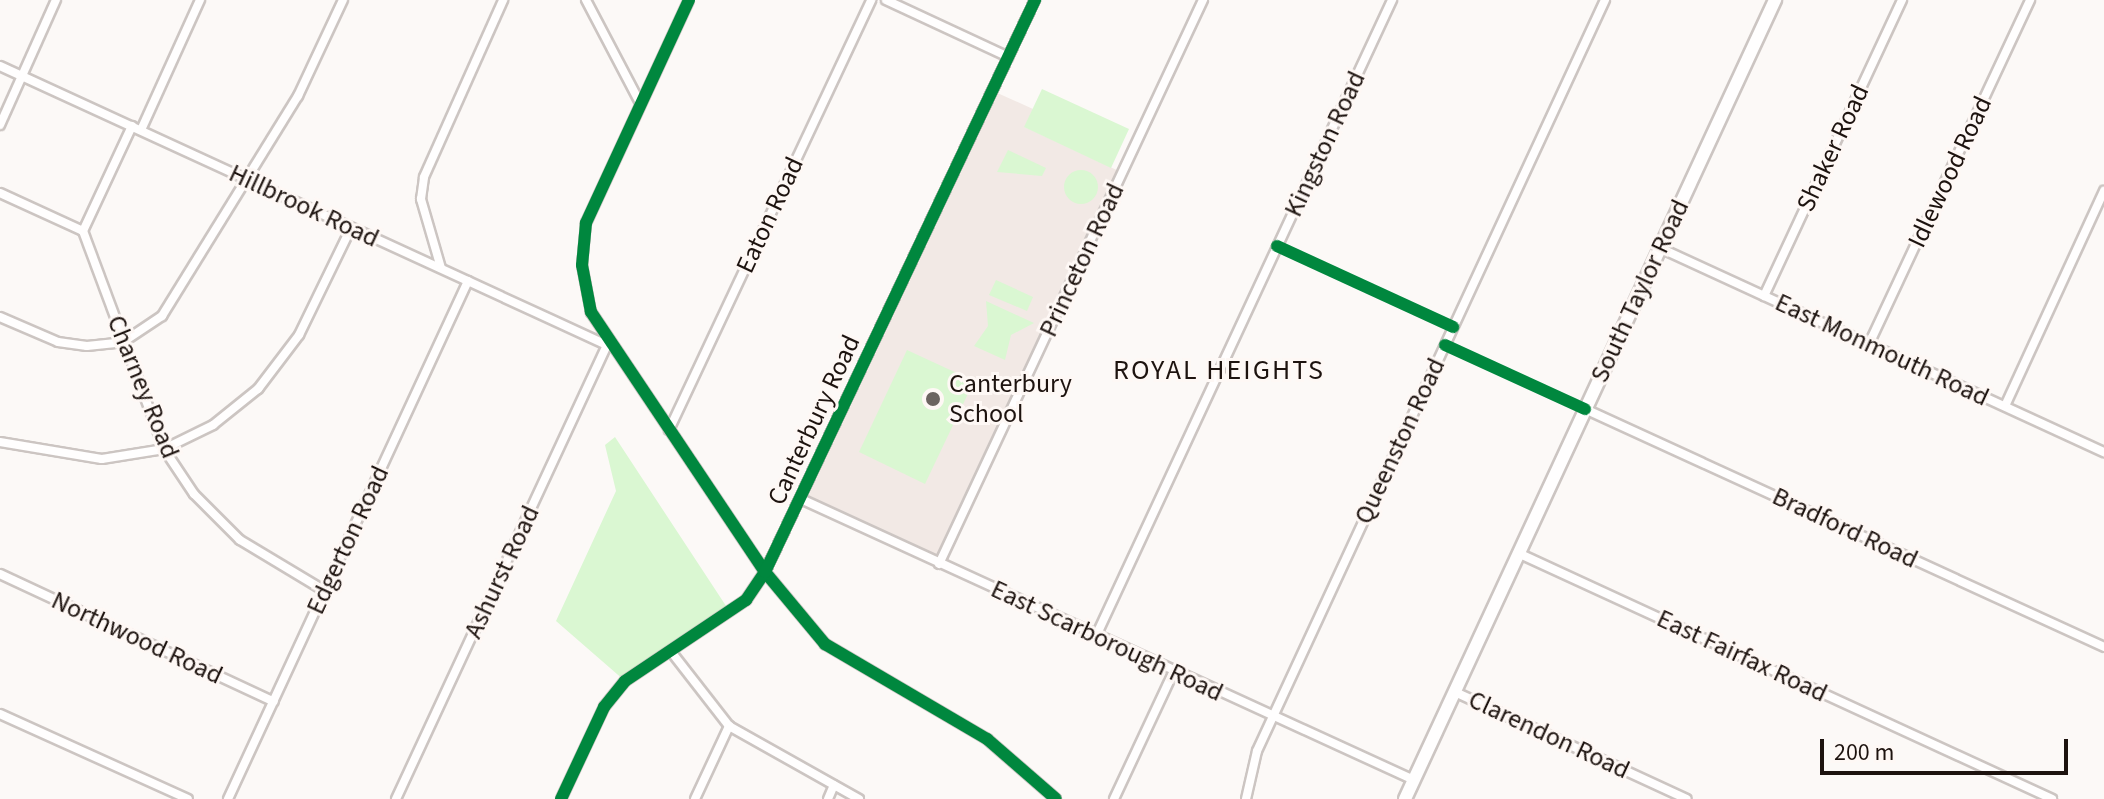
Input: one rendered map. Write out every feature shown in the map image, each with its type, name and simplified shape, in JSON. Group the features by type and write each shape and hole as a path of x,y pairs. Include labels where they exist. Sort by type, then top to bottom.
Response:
{"main road":[{"name":"South Taylor Road","path":"1405,799 1775,0"}],"street":[{"path":"0,125 56,0"},
{"path":"0,193 83,231 200,0"},
{"path":"0,317 58,342 123,342 178,299 242,177 298,96 343,0"},
{"path":"441,268 421,199 424,177 503,0"},
{"path":"586,0 640,103"},
{"path":"689,0 640,103 584,234 583,286 607,345 765,572 825,644 987,739 1056,799"},
{"name":"Eaton Road","path":"669,430 871,0"},
{"path":"886,0 1008,57"},
{"name":"Canterbury Road","path":"561,799 604,707 646,665 673,654 746,600 765,572 1035,0"},
{"name":"Princeton Road","path":"939,564 1203,0"},
{"name":"Kingston Road","path":"1096,636 1392,0"},
{"name":"Queenston Road","path":"1246,799 1273,717 1605,0"},
{"name":"Shaker Road","path":"1764,296 1902,0"},
{"name":"Idlewood Road","path":"1869,344 2030,0"},
{"name":"Hillbrook Road","path":"0,66 607,345"},
{"path":"2005,406 2104,191"},
{"path":"0,442 80,458 164,449 234,411 274,371 351,228"},
{"name":"Charney Road","path":"83,231 164,449 194,494 240,540 325,591"},
{"name":"East Monmouth Road","path":"1660,248 2104,452"},
{"name":"Edgerton Road","path":"228,799 468,281"},
{"name":"Ashurst Road","path":"396,799 607,345"},
{"name":"Bradford Road","path":"1585,409 2104,647"},
{"name":"East Scarborough Road","path":"801,499 1414,780"},
{"name":"East Fairfax Road","path":"1518,553 2052,799"},
{"name":"Northwood Road","path":"0,574 274,702"},
{"path":"673,654 729,726 859,799"},
{"path":"1114,799 1174,671"},
{"name":"Clarendon Road","path":"1455,692 1687,799"},
{"path":"0,714 188,799"},
{"path":"695,799 729,726"},
{"path":"828,799 834,785"}],"shaded area":[{"name":"Canterbury School","path":"993,91 1033,109 1025,127 1123,173 939,564 801,499"}],"green space":[{"path":"1042,89 1129,129 1111,168 1024,127"},
{"path":"1008,150 1046,168 1042,176 997,172"},
{"path":"1081,170 1093,175 1098,187 1093,199 1081,204 1069,199 1064,187 1069,175"},
{"path":"996,280 1033,297 1027,311 989,295"},
{"path":"986,301 1034,323 1011,335 1005,360 974,346 988,326"},
{"path":"907,350 974,381 925,484 859,452"},
{"path":"615,437 730,612 625,681 556,621 616,491 605,445"}],"cycle path":[{"path":"689,0 586,223 582,265 591,312 765,572 825,644 987,739 1056,799"},
{"path":"561,799 604,707 625,681 746,600 765,572 1035,0"},
{"path":"1277,246 1453,327"},
{"path":"1445,345 1585,409"}],"place":[{"name":"Canterbury School","path":"933,399"}],"district":[{"name":"ROYAL HEIGHTS","path":"1219,370"}]}
